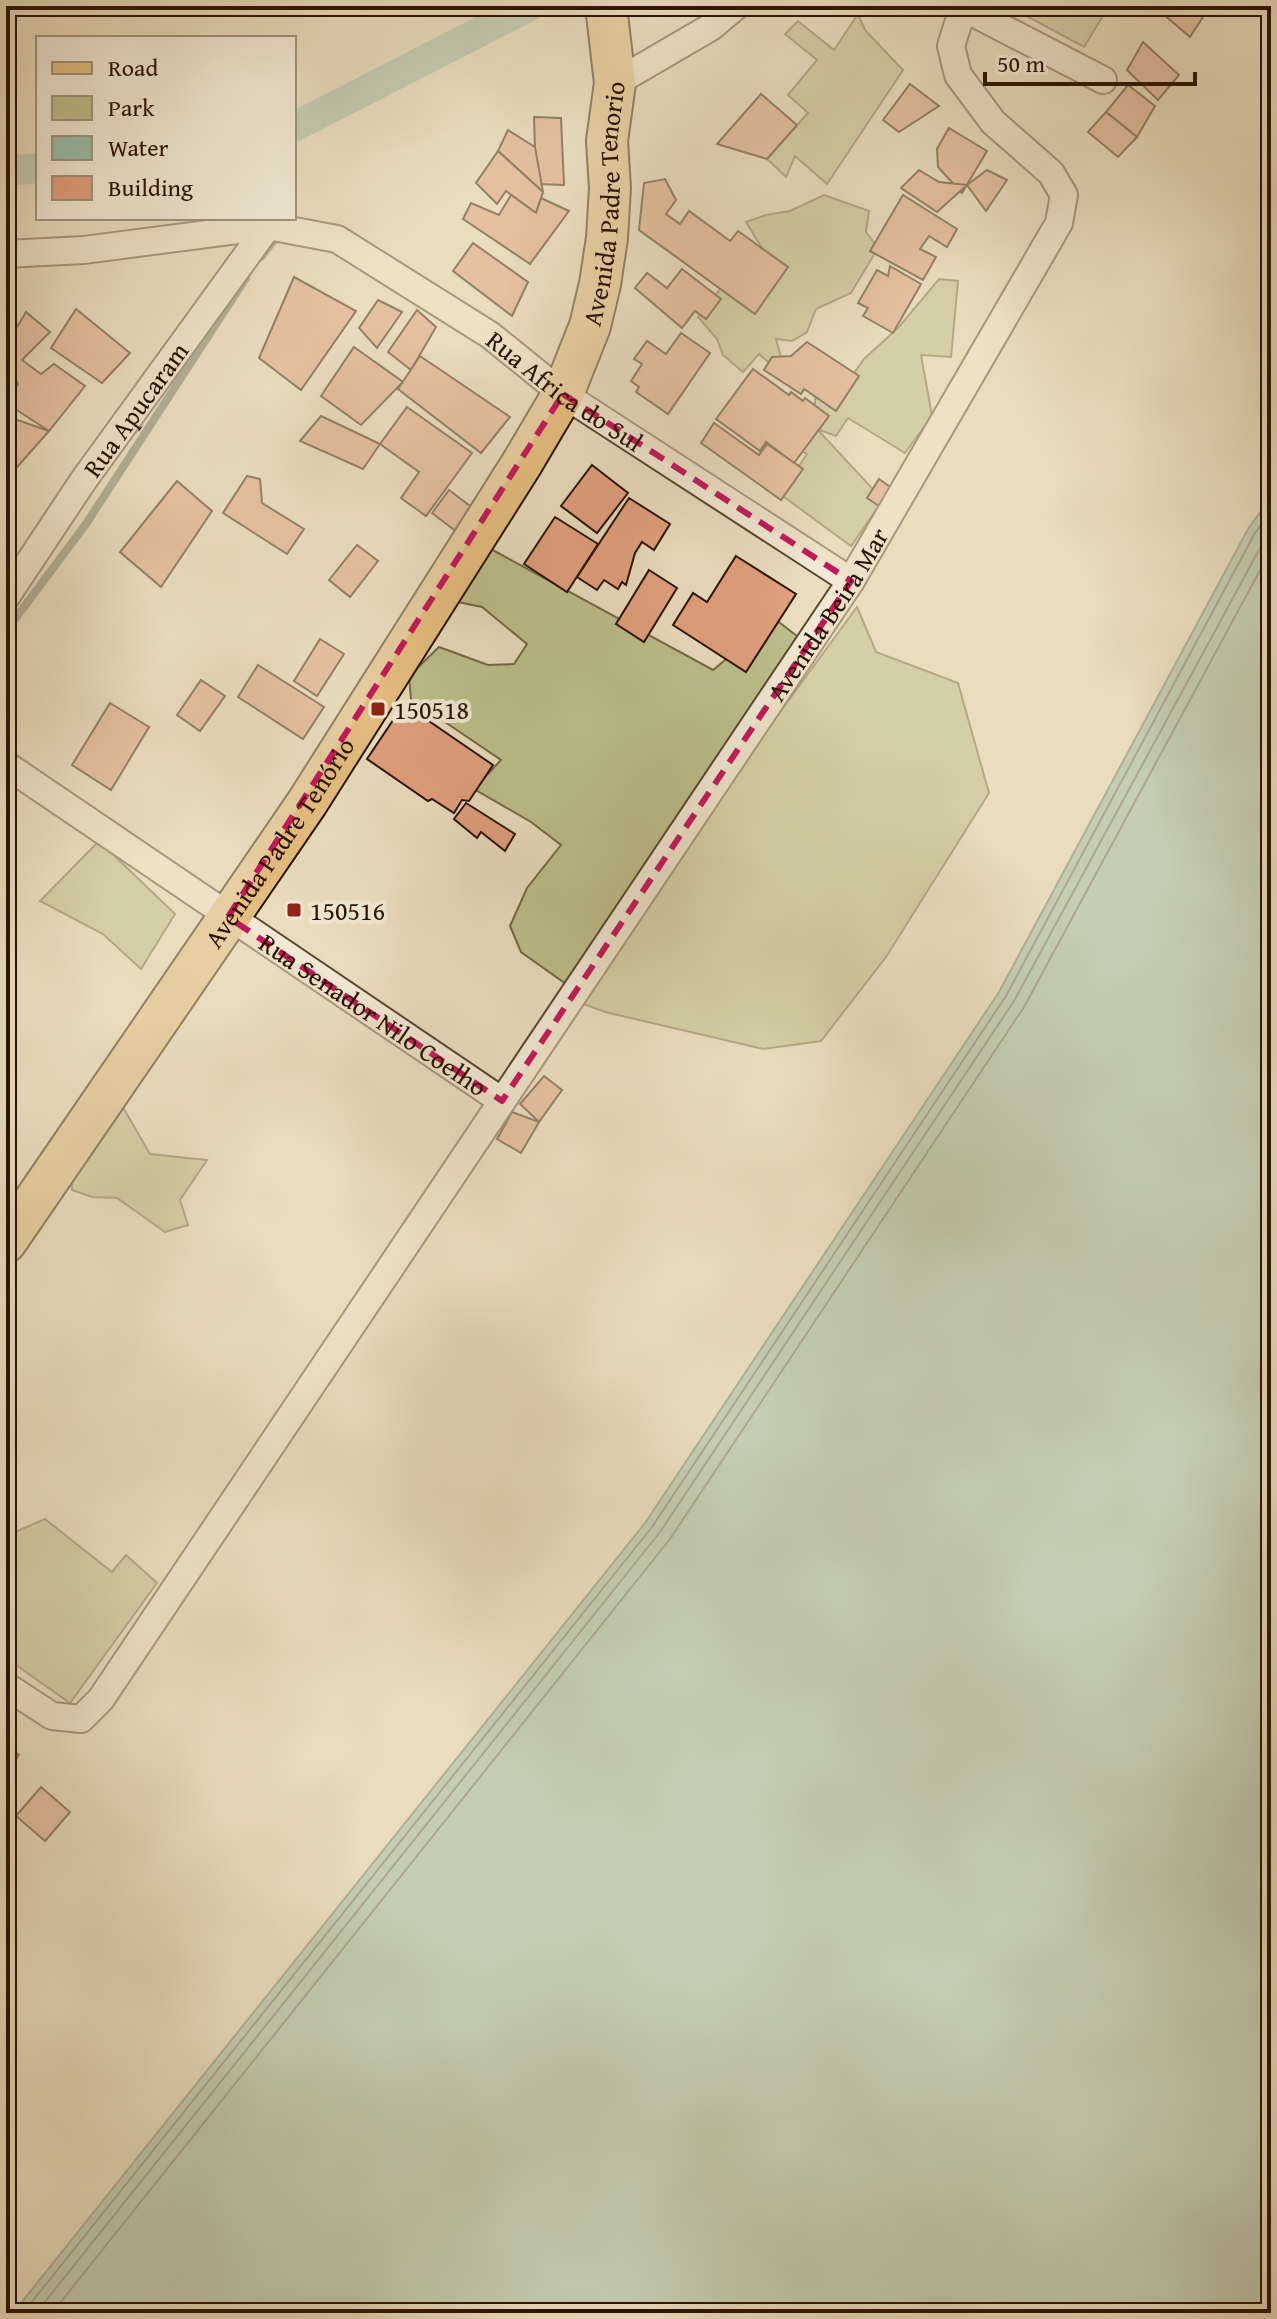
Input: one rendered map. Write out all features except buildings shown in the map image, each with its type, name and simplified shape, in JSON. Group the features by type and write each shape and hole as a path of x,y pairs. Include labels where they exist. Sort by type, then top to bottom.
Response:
{"main road":[{"name":"Avenida Padre Tenorio","path":"563,394 590,326 600,284 610,188 607,141 615,83 608,20"},
{"name":"Avenida Padre Tenório","path":"6,1242 307,803 563,394"}],"street":[{"path":"615,83 711,27 736,6"},
{"path":"962,7 1103,80"},
{"name":"Avenida Beira Mar","path":"6,1686 52,1716 81,1719 101,1699 851,581 1059,223 1064,195 1051,173 993,122 958,75 951,46 962,7"},
{"name":"Rua Africa do Sul","path":"6,254 84,250 268,226 337,239 490,335 563,394 851,581"},
{"name":"Rua Apucaram","path":"6,597 83,481 268,226"},
{"name":"Rua Senador Nilo Coelho","path":"6,765 502,1101"}],"highlighted area":[{"path":"563,394 851,581 502,1101 228,917"}],"green space":[{"path":"1008,6 1109,6 1084,47"},
{"path":"858,14 865,30 903,70 827,184 795,156 786,177 767,159 808,113 788,95 817,60 785,34 798,21 834,50"},
{"path":"824,195 869,211 866,232 878,248 851,293 816,309 807,332 792,341 776,339 787,379 759,354 743,372 723,355 717,339 698,317 725,283 767,256 746,222 790,211"},
{"path":"939,279 958,281 951,357 921,355 932,416 905,453 848,418 836,436 817,429 883,500 851,546 780,494 807,454 782,442 815,428 815,389 834,401 864,359 898,328"},
{"path":"489,548 713,670 775,619 797,636 789,657 569,986 521,952 510,926 527,888 561,845 531,822 474,789 501,760 411,699 409,676 439,647 488,665 514,664 527,644 482,607 458,602"},
{"path":"857,607 876,652 958,683 989,793 886,957 821,1041 763,1049 605,1012 570,999"},
{"path":"99,841 175,914 141,969 103,934 40,901"},
{"path":"121,1104 150,1154 207,1160 180,1200 188,1225 165,1232 117,1198 92,1197 72,1190 71,1170"},
{"path":"45,1519 112,1572 126,1555 157,1583 70,1703 6,1658 6,1532 15,1532"}],"water":[{"path":"1271,497 1271,2313 13,2313 645,1523 999,992 1248,529"}],"waterway":[{"path":"296,126 530,6"},
{"path":"6,171 36,168"},
{"path":"261,257 277,232"},
{"path":"6,631 86,524 246,278"}],"place":[{"name":"150518","path":"378,709"},
{"name":"150516","path":"294,910"}]}
